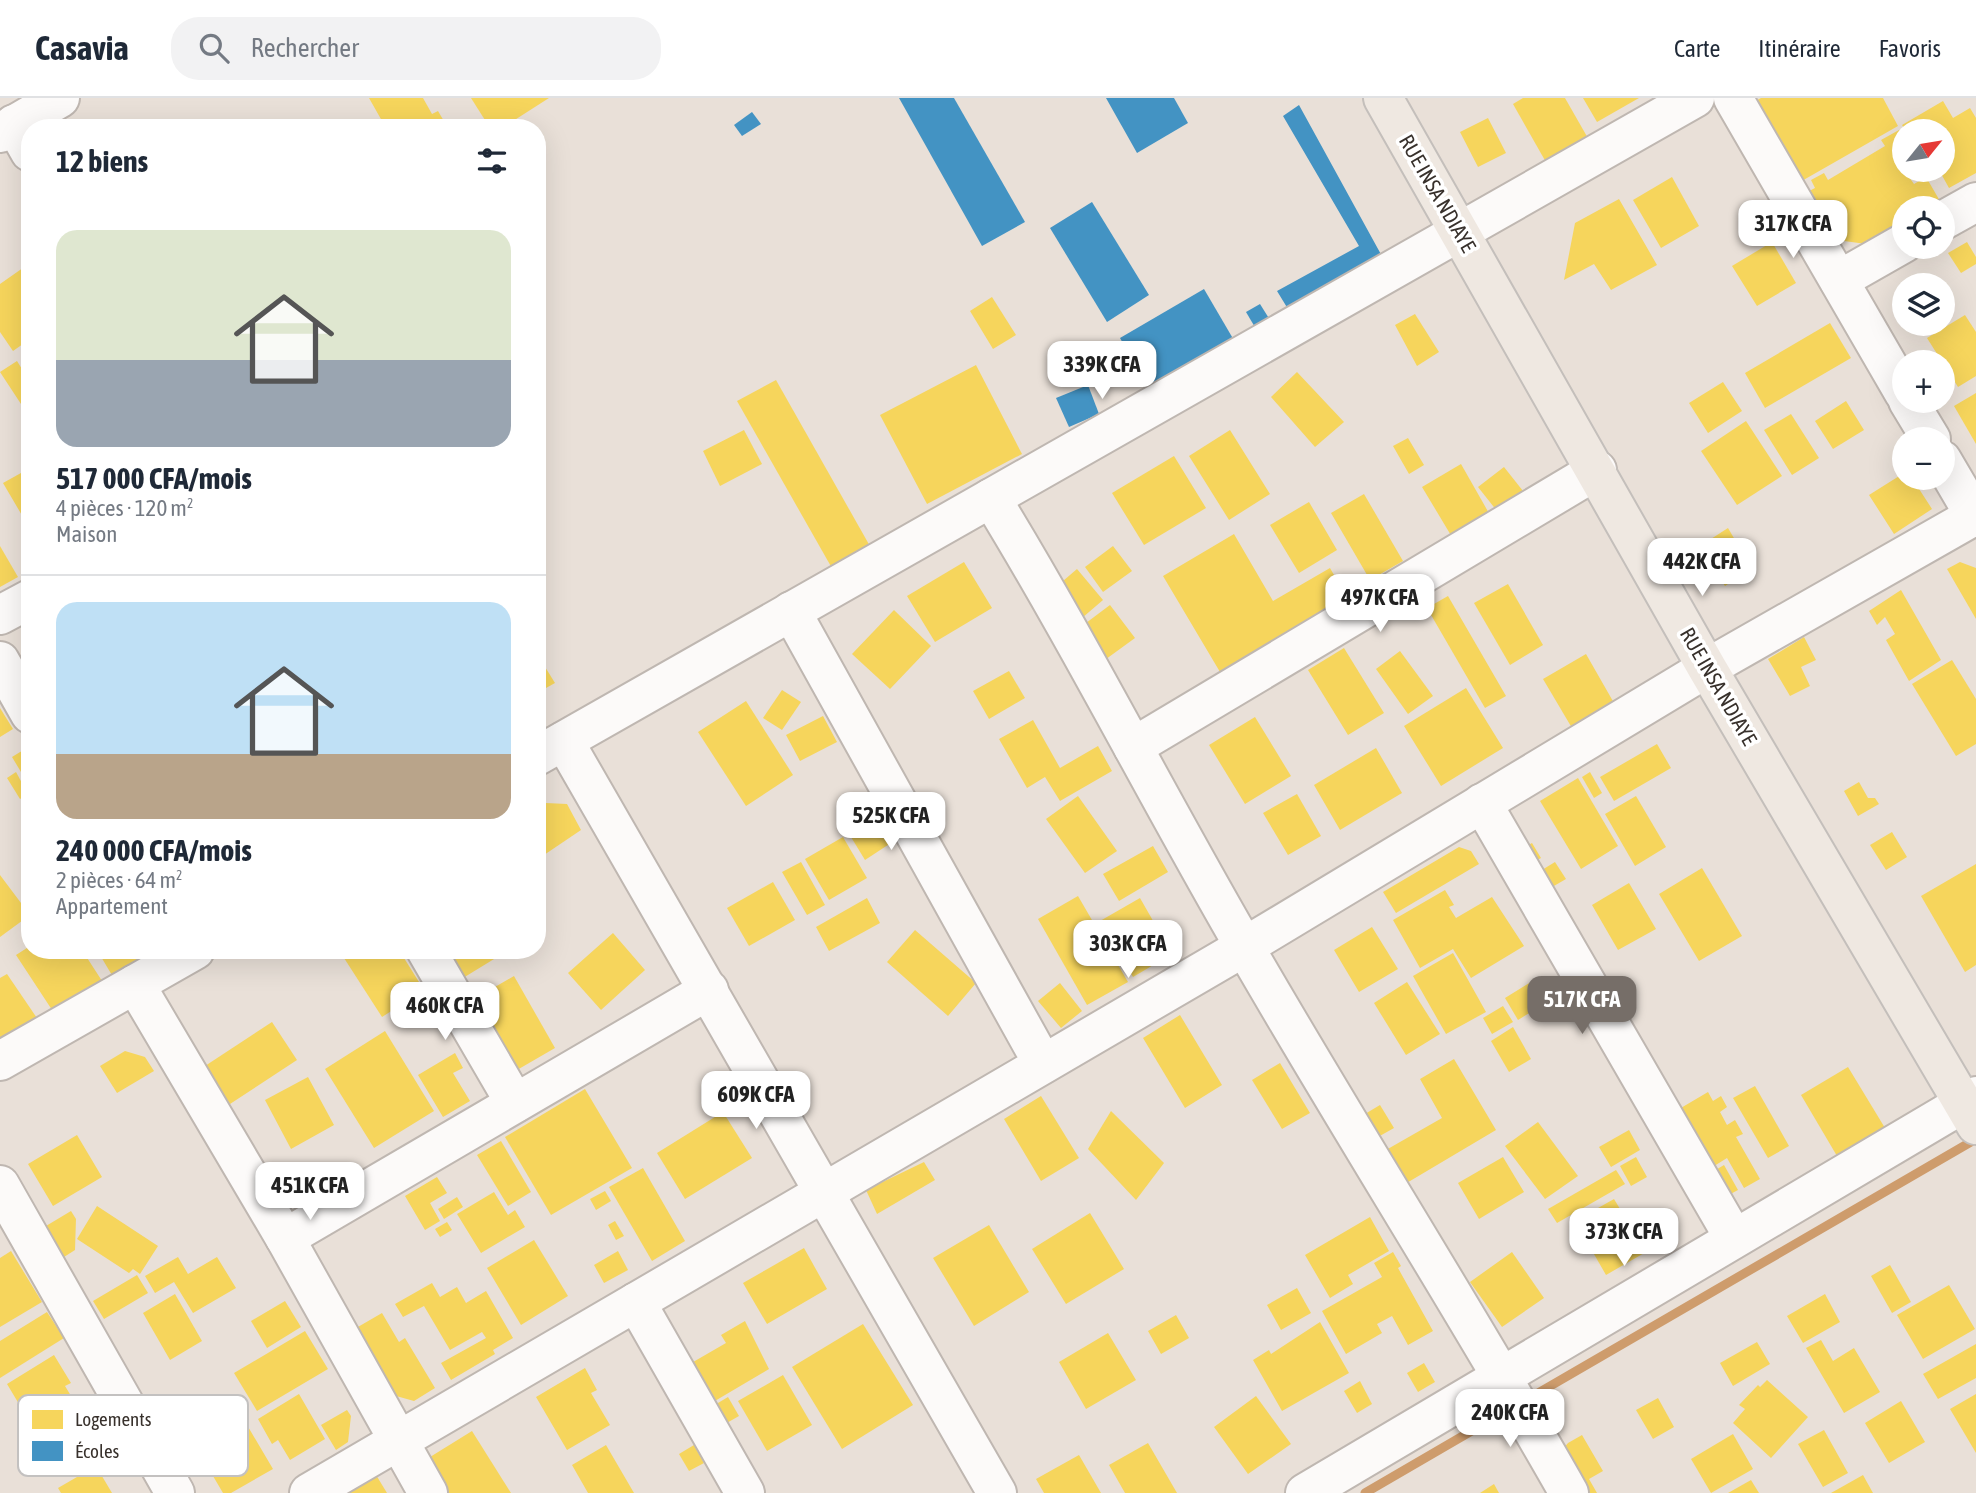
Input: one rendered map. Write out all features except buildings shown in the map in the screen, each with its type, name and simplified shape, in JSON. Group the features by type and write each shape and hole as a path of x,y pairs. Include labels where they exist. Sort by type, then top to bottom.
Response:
{"main road":[{"name":"RUE INSA NDIAYE","path":"1383,98 1597,470 1707,668 1972,1109"}],"street":[{"path":"35,119 60,98"},
{"path":"997,1493 709,990 551,748 1695,98"},
{"path":"1733,98 1892,372"},
{"path":"1955,214 1976,202"},
{"path":"1839,280 1892,250"},
{"path":"1133,747 1597,470"},
{"path":"309,1493 1244,947 1707,668 1976,516 1955,481"},
{"path":"991,498 1037,573 1244,947 1502,1375 1569,1493"},
{"path":"0,615 21,603"},
{"path":"792,611 1043,1064"},
{"path":"0,661 21,698"},
{"path":"1482,803 1734,1238"},
{"path":"0,1061 135,984 170,959"},
{"path":"431,959 515,1103"},
{"path":"135,984 285,1238 428,1493"},
{"path":"285,1238 709,990"},
{"path":"1305,1493 1734,1238 1972,1109"},
{"path":"0,1185 119,1395"},
{"path":"636,1302 745,1493"},
{"path":"165,1476 175,1493"}],"waterway":[{"path":"1526,1400 1976,1139"},
{"path":"1365,1493 1511,1408"}]}
